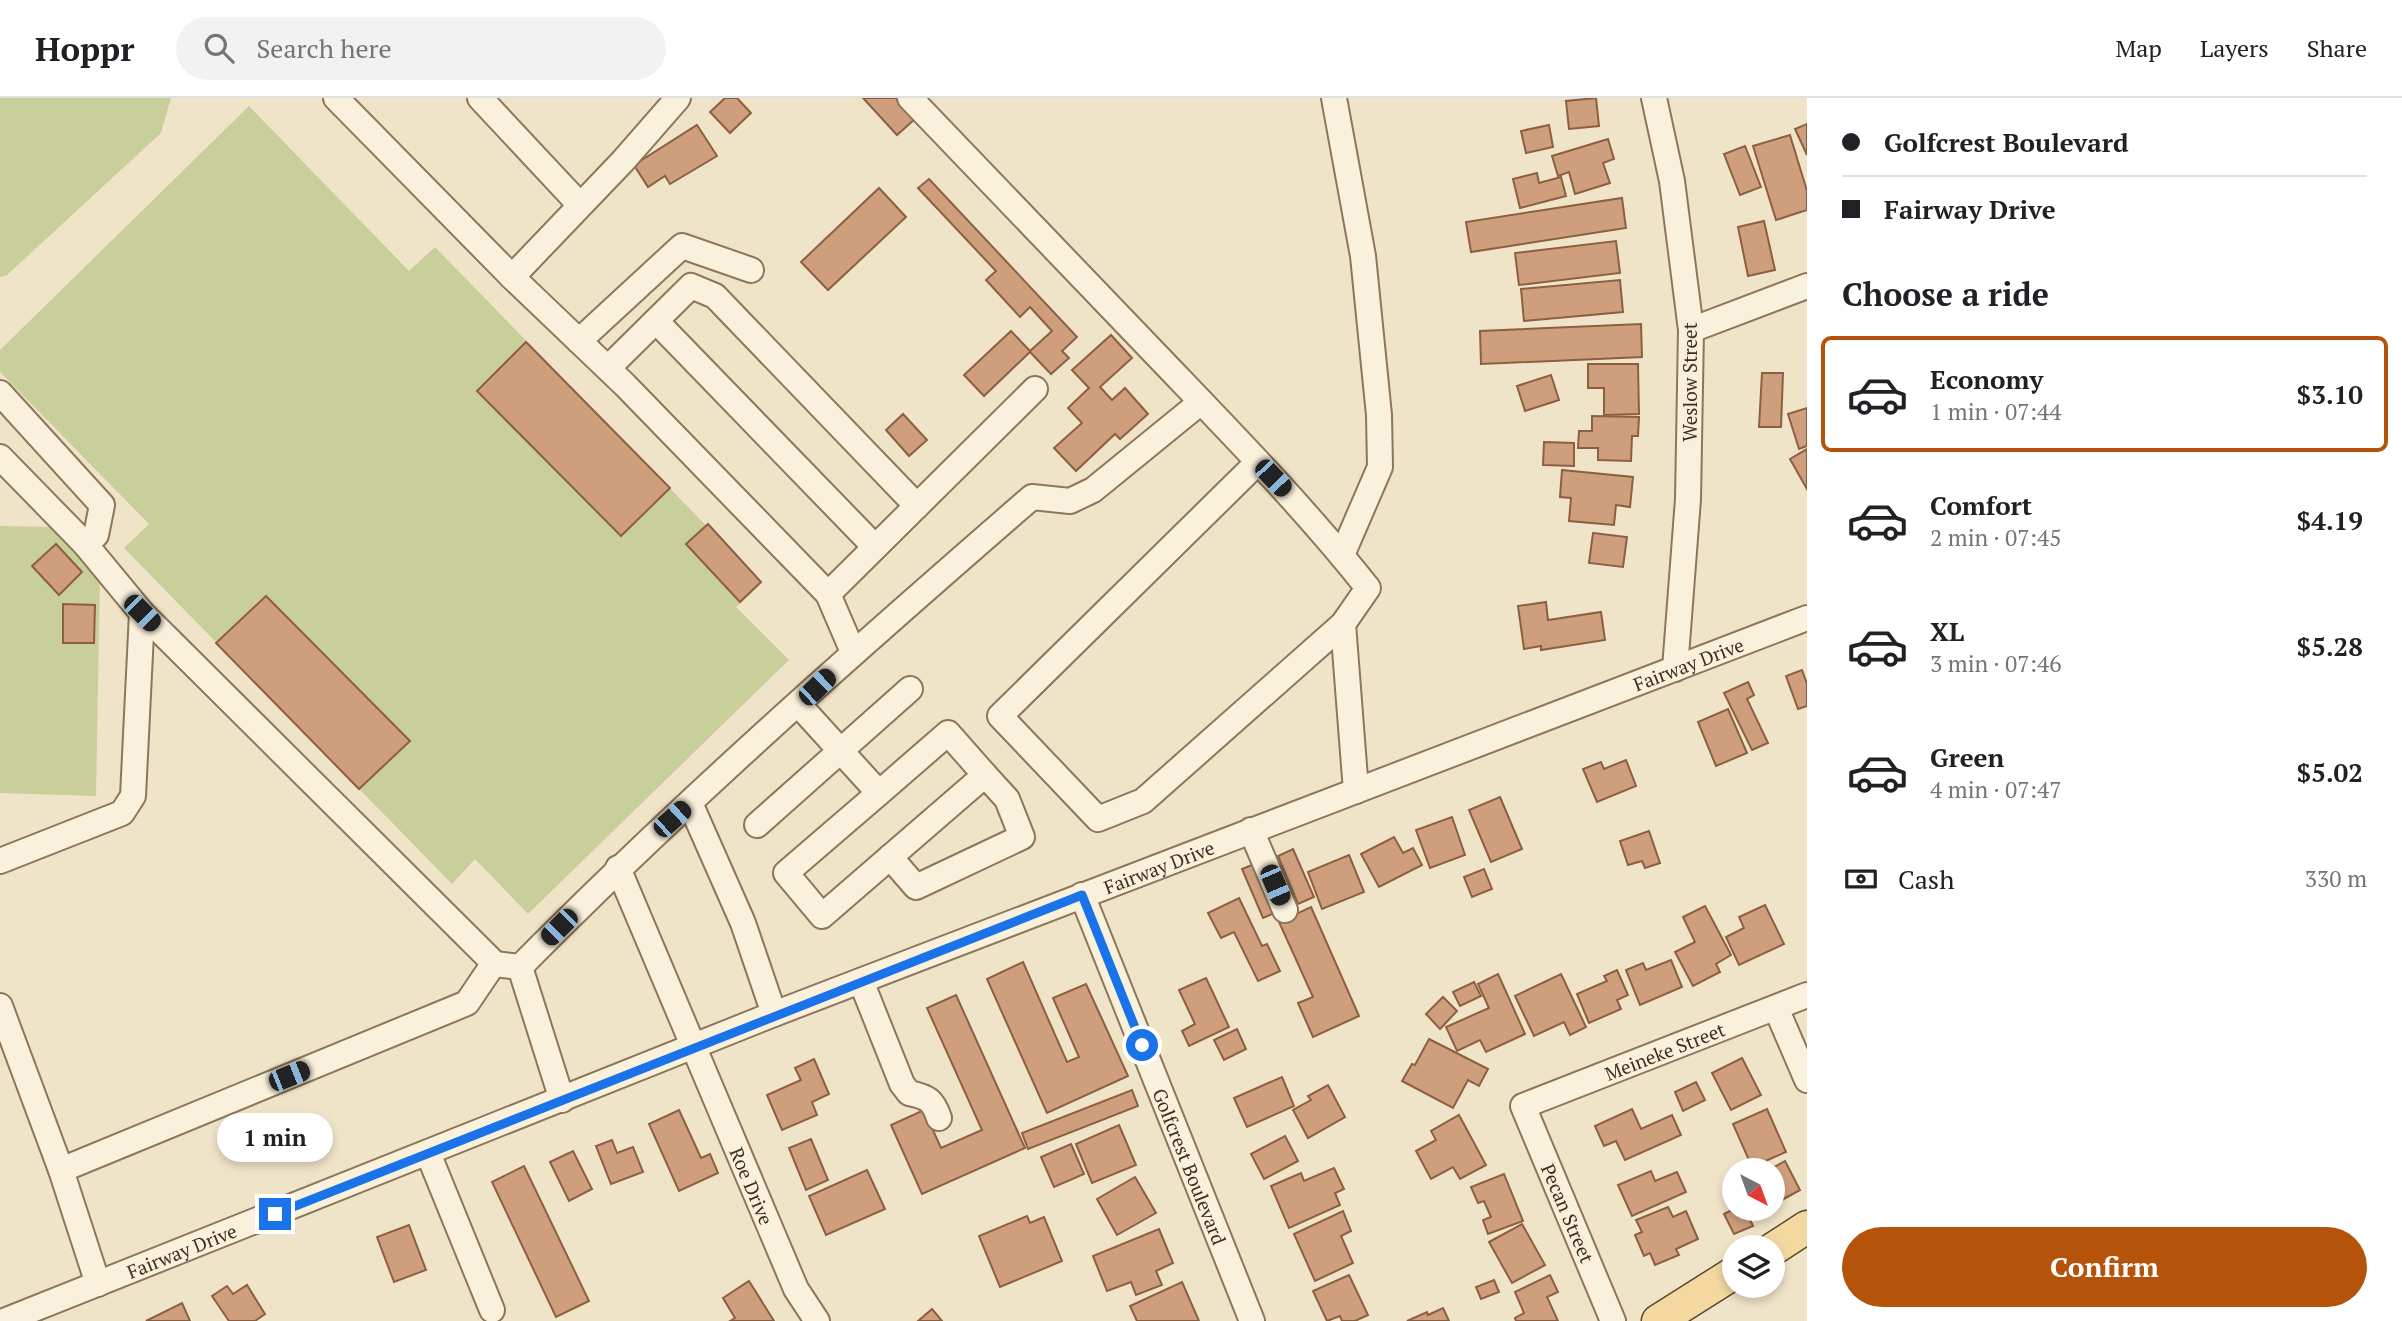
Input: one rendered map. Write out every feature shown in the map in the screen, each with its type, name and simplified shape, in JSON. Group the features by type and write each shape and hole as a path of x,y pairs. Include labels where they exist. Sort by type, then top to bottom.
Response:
{"main road":[{"path":"1785,1241 1807,1227"},
{"path":"1658,1321 1722,1281"}],"street":[{"path":"336,98 512,277 608,368 828,594 853,652"},
{"path":"480,98 580,205"},
{"path":"512,277 678,98"},
{"path":"910,98 1201,402 1317,524 1368,588 1343,624 1143,801 1098,819 1000,716 1258,462"},
{"path":"1334,98 1363,256 1379,415 1380,467 1342,555"},
{"name":"Weslow Street","path":"1654,98 1672,181 1691,330 1688,499 1675,669"},
{"path":"579,341 682,246 751,270"},
{"path":"608,368 691,286 715,296 917,506"},
{"path":"1691,330 1807,286"},
{"path":"656,321 875,547"},
{"path":"828,594 1035,389"},
{"path":"0,393 102,505 96,535 85,544"},
{"path":"520,967 618,868 853,652 1032,496 1070,501 1093,490 1201,402"},
{"path":"0,457 85,544 142,613 494,963 520,967"},
{"path":"0,861 122,813 133,796 142,613"},
{"name":"Fairway Drive","path":"4,1321 774,1014 1807,618"},
{"path":"1343,624 1356,791"},
{"path":"757,825 910,689"},
{"path":"798,704 879,793"},
{"path":"890,857 916,887 1022,837 1007,799 948,733 786,873 822,916 890,857 985,775"},
{"path":"690,803 744,923 774,1014"},
{"path":"1251,830 1285,910"},
{"name":"Roe Drive","path":"618,868 796,1289 817,1321"},
{"name":"Golfcrest Boulevard","path":"1082,895 1252,1321"},
{"path":"61,1170 467,1003 494,963"},
{"path":"520,967 562,1100"},
{"path":"861,981 902,1084 909,1093 933,1101 939,1118"},
{"name":"Meineke Street","path":"1524,1106 1807,995"},
{"path":"0,1006 61,1170 98,1284"},
{"path":"1776,1008 1807,1080"},
{"name":"Pecan Street","path":"1524,1106 1613,1321"},
{"path":"428,1153 492,1310"}],"green space":[{"path":"0,98 171,98 161,133 7,275 0,277"},
{"path":"249,106 409,271 435,247 762,583 736,607 789,660 528,914 475,859 452,884 124,548 149,524 0,372 0,350"},
{"path":"0,526 53,527 100,576 96,796 0,793"}],"building":[{"path":"725,98 737,98 751,113 730,133 710,112"},
{"path":"863,98 896,98 915,119 897,135"},
{"path":"1596,98 1599,126 1569,129 1566,101"},
{"path":"1807,124 1807,155 1795,129"},
{"path":"697,125 717,156 670,184 665,176 648,187 634,165"},
{"path":"1549,125 1553,147 1526,153 1521,131"},
{"path":"1790,135 1807,191 1807,210 1776,220 1753,146"},
{"path":"1608,139 1614,159 1603,163 1610,183 1575,194 1569,172 1558,176 1552,156"},
{"path":"1745,146 1761,187 1740,195 1724,154"},
{"path":"1537,173 1539,183 1561,177 1566,196 1520,208 1513,179"},
{"path":"929,179 1077,337 1062,351 1069,358 1051,374 1030,352 984,396 964,375 1011,331 1030,351 1052,331 1030,307 1020,317 986,280 996,271 918,188"},
{"path":"879,188 906,217 828,290 801,262"},
{"path":"1622,198 1626,228 1471,252 1466,222"},
{"path":"1764,221 1775,270 1748,276 1738,227"},
{"path":"1616,241 1620,273 1519,285 1515,253"},
{"path":"1620,280 1623,312 1524,321 1521,289"},
{"path":"1641,324 1642,357 1481,364 1480,331"},
{"path":"1111,335 1132,358 1100,387 1112,400 1125,388 1148,414 1120,439 1115,434 1076,471 1054,448 1082,423 1068,408 1089,388 1072,370"},
{"path":"526,342 670,488 621,536 477,391"},
{"path":"1588,364 1638,364 1639,414 1604,415 1604,388 1588,388"},
{"path":"1762,373 1783,373 1781,427 1759,427"},
{"path":"1551,375 1559,400 1525,411 1517,386"},
{"path":"1807,408 1807,446 1799,449 1788,414"},
{"path":"903,414 927,440 909,456 886,430"},
{"path":"1592,416 1639,417 1638,436 1632,436 1631,461 1598,460 1598,448 1578,448 1579,431 1592,431"},
{"path":"1544,442 1574,443 1574,466 1543,465"},
{"path":"1807,449 1807,489 1790,459"},
{"path":"1562,470 1633,477 1630,507 1616,505 1614,525 1569,521 1571,498 1560,497"},
{"path":"708,524 761,582 740,602 686,544"},
{"path":"1593,533 1627,537 1623,567 1589,563"},
{"path":"56,544 82,572 59,595 32,566"},
{"path":"266,596 410,741 359,789 216,643"},
{"path":"1546,602 1548,620 1601,612 1605,640 1541,650 1541,646 1524,649 1518,606"},
{"path":"63,604 95,605 94,643 63,643"},
{"path":"1802,670 1807,684 1807,706 1798,709 1786,676"},
{"path":"1748,682 1754,695 1747,699 1768,743 1752,750 1724,693"},
{"path":"1728,709 1747,753 1716,766 1698,722"},
{"path":"1626,760 1636,786 1597,802 1583,769 1601,762 1604,769"},
{"path":"1500,797 1522,849 1491,862 1469,810"},
{"path":"1452,817 1465,855 1430,868 1416,830"},
{"path":"1649,831 1660,863 1645,868 1642,861 1628,865 1620,841"},
{"path":"1394,837 1403,853 1413,848 1422,865 1379,887 1361,854"},
{"path":"1293,849 1314,897 1298,904 1278,856"},
{"path":"1349,855 1364,892 1322,909 1308,872"},
{"path":"1259,862 1279,911 1263,918 1242,869"},
{"path":"1484,869 1492,889 1472,897 1464,877"},
{"path":"1239,898 1262,946 1267,944 1280,971 1258,981 1234,932 1221,938 1208,913"},
{"path":"1765,905 1784,944 1739,965 1726,937 1744,928 1739,917"},
{"path":"1705,906 1731,955 1716,964 1720,972 1693,986 1675,952 1695,942 1683,917"},
{"path":"1311,907 1359,1016 1313,1037 1298,1003 1313,997 1279,922"},
{"path":"1671,960 1682,987 1640,1005 1626,970 1643,963 1646,970"},
{"path":"1023,962 1067,1062 1079,1057 1053,998 1086,984 1128,1076 1047,1113 987,979"},
{"path":"1617,970 1628,995 1617,1000 1621,1009 1589,1023 1577,994 1607,981 1604,976"},
{"path":"1498,974 1525,1034 1486,1052 1480,1040 1457,1051 1446,1027 1489,1008 1478,984"},
{"path":"1561,974 1586,1027 1570,1035 1564,1022 1534,1036 1515,996"},
{"path":"1206,978 1229,1027 1189,1046 1182,1031 1195,1024 1179,990"},
{"path":"1474,982 1481,996 1460,1006 1453,992"},
{"path":"956,995 1025,1148 922,1194 891,1125 924,1110 941,1148 982,1130 927,1008"},
{"path":"1443,997 1457,1011 1440,1029 1426,1014"},
{"path":"1237,1029 1246,1049 1224,1060 1214,1040"},
{"path":"1429,1039 1488,1069 1479,1086 1468,1080 1453,1108 1402,1081 1412,1064 1415,1065"},
{"path":"1742,1058 1761,1095 1731,1110 1712,1073"},
{"path":"814,1059 829,1094 812,1102 817,1115 782,1130 767,1095 801,1080 795,1068"},
{"path":"1282,1077 1294,1106 1247,1127 1234,1098"},
{"path":"1696,1082 1705,1100 1683,1111 1675,1092"},
{"path":"1328,1085 1345,1117 1308,1138 1293,1110 1311,1100 1308,1096"},
{"path":"1132,1090 1138,1106 1028,1149 1022,1133"},
{"path":"1632,1109 1641,1129 1672,1115 1681,1135 1625,1160 1616,1141 1604,1146 1595,1126"},
{"path":"1767,1109 1786,1152 1772,1158 1748,1158 1733,1124"},
{"path":"679,1110 701,1158 710,1154 718,1173 679,1191 649,1124"},
{"path":"1459,1115 1486,1165 1460,1179 1453,1167 1431,1179 1416,1151 1436,1140 1431,1131"},
{"path":"1119,1125 1136,1165 1092,1183 1076,1144"},
{"path":"1285,1136 1298,1161 1264,1179 1251,1154"},
{"path":"811,1139 828,1180 806,1190 789,1148"},
{"path":"612,1140 617,1153 633,1147 643,1172 611,1184 596,1146"},
{"path":"1071,1144 1084,1174 1054,1187 1041,1157"},
{"path":"573,1151 592,1189 569,1201 550,1162"},
{"path":"1785,1161 1800,1190 1785,1198"},
{"path":"524,1166 589,1301 556,1317 492,1182"},
{"path":"1334,1168 1344,1189 1335,1193 1340,1205 1289,1228 1271,1186 1301,1173 1304,1181"},
{"path":"867,1170 885,1209 826,1235 809,1196"},
{"path":"1651,1171 1655,1181 1677,1172 1686,1192 1632,1216 1618,1185"},
{"path":"1504,1174 1523,1221 1488,1234 1483,1220 1491,1217 1484,1201 1478,1203 1471,1187"},
{"path":"1135,1177 1156,1213 1117,1235 1097,1199"},
{"path":"1668,1207 1673,1217 1686,1211 1698,1239 1676,1249 1679,1255 1655,1265 1650,1253 1644,1256 1635,1235 1642,1232 1636,1220"},
{"path":"1343,1211 1351,1231 1341,1236 1353,1263 1315,1281 1294,1234"},
{"path":"1027,1216 1030,1223 1044,1217 1062,1261 1000,1287 979,1236"},
{"path":"1728,1222 1751,1222 1753,1226 1734,1234"},
{"path":"1522,1224 1545,1265 1512,1283 1489,1242"},
{"path":"409,1225 426,1270 394,1282 377,1237"},
{"path":"1159,1229 1173,1263 1156,1271 1162,1285 1136,1295 1131,1282 1107,1291 1093,1256"},
{"path":"1349,1275 1368,1315 1355,1321 1342,1321 1340,1316 1327,1321 1313,1291"},
{"path":"1550,1275 1558,1292 1547,1297 1558,1321 1516,1321 1515,1318 1524,1313 1515,1292"},
{"path":"1494,1280 1499,1292 1481,1299 1476,1287"},
{"path":"749,1281 774,1321 730,1321 735,1318 723,1298"},
{"path":"1182,1282 1199,1321 1137,1321 1130,1306"},
{"path":"247,1285 265,1314 255,1321 229,1321 212,1296 227,1286 233,1294"},
{"path":"182,1303 190,1321 146,1321"},
{"path":"1443,1308 1449,1321 1407,1321 1427,1312 1428,1315"},
{"path":"932,1309 942,1321 918,1321"}],"route":[{"path":"275,1214 774,1014 1082,895 1142,1045"}]}
